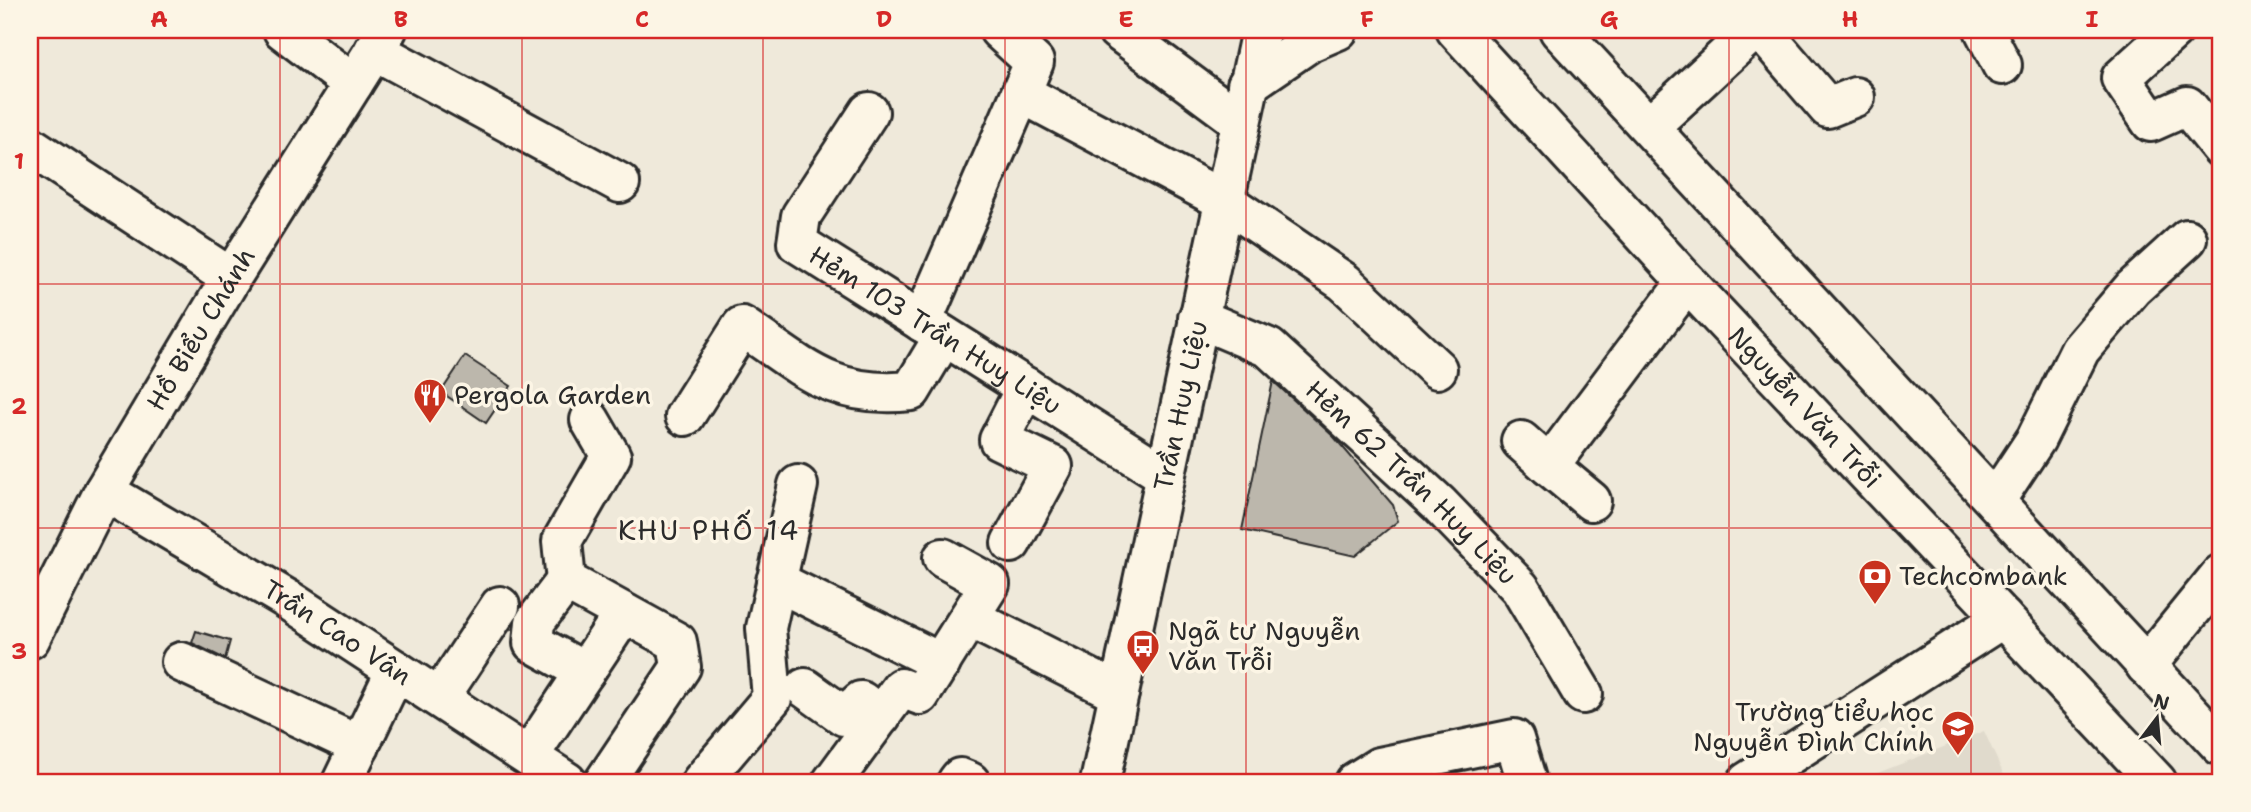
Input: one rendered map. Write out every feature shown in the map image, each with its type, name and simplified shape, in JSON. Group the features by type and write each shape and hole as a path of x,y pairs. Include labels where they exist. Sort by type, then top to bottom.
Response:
{"street":[{"path":"283,30 353,84"},
{"path":"685,416 742,326 823,381 876,395 911,391 1034,62 999,30"},
{"path":"1117,30 1243,103 1310,42 1338,30"},
{"name":"Trần Huy Liệu","path":"1100,782 1243,103 1261,30"},
{"path":"1559,30 2221,746"},
{"path":"1650,126 1754,30"},
{"path":"1761,30 1828,108 1855,97"},
{"path":"1984,30 2002,65"},
{"path":"2174,30 2121,78 2151,122 2187,106 2221,148"},
{"name":"Nguyễn Văn Trỗi","path":"1455,34 2157,782"},
{"path":"381,40 620,183"},
{"name":"Hồ Biểu Chánh","path":"30,639 104,491 231,278 381,40"},
{"path":"1021,93 1223,200 1344,282 1437,369"},
{"name":"Hẻm 103 Trần Huy Liệu","path":"869,112 801,216 797,243 1166,475"},
{"path":"30,146 231,278"},
{"path":"1995,501 2036,439 2080,350 2133,288 2187,239"},
{"path":"1549,467 1687,282"},
{"name":"Hẻm 62 Trần Huy Liệu","path":"1198,318 1269,348 1439,504 1520,588 1583,694"},
{"path":"1011,543 1053,466 999,440 1026,387"},
{"path":"584,672 533,643 535,622 566,581 562,541 611,456 590,420"},
{"path":"1521,441 1591,501"},
{"path":"701,782 772,698 766,628 798,485"},
{"name":"Trần Cao Vân","path":"104,491 287,599 567,782"},
{"path":"832,782 901,688 920,695 990,584 943,558"},
{"path":"2146,666 2221,574"},
{"path":"566,581 677,642 681,667 604,782"},
{"path":"776,581 941,663"},
{"path":"440,697 500,606"},
{"path":"528,756 624,613"},
{"path":"970,618 1119,693"},
{"path":"1747,782 2003,618"},
{"path":"181,663 360,746"},
{"path":"342,782 396,670"},
{"path":"805,688 844,716 861,701 881,716"},
{"path":"1355,782 1379,767 1514,739 1527,782"},
{"path":"957,782 960,778 970,782"}],"shaded area":[{"name":"Trường tiểu học Nguyễn Đình Chính","path":"1984,731 2007,782 1855,782"}],"building":[{"path":"465,356 511,386 486,423 441,392"},
{"path":"1273,381 1334,437 1393,505 1398,521 1355,556 1242,530"},
{"path":"196,631 230,641 225,659 192,643"}],"place":[{"name":"Pergola Garden","path":"430,425"},
{"name":"Techcombank","path":"1875,606"},
{"name":"Ngã tư Nguyễn Văn Trỗi","path":"1143,676"},
{"name":"Trường tiểu học Nguyễn Đình Chính","path":"1958,757"}],"district":[{"name":"KHU PHỐ 14","path":"709,530"}]}
